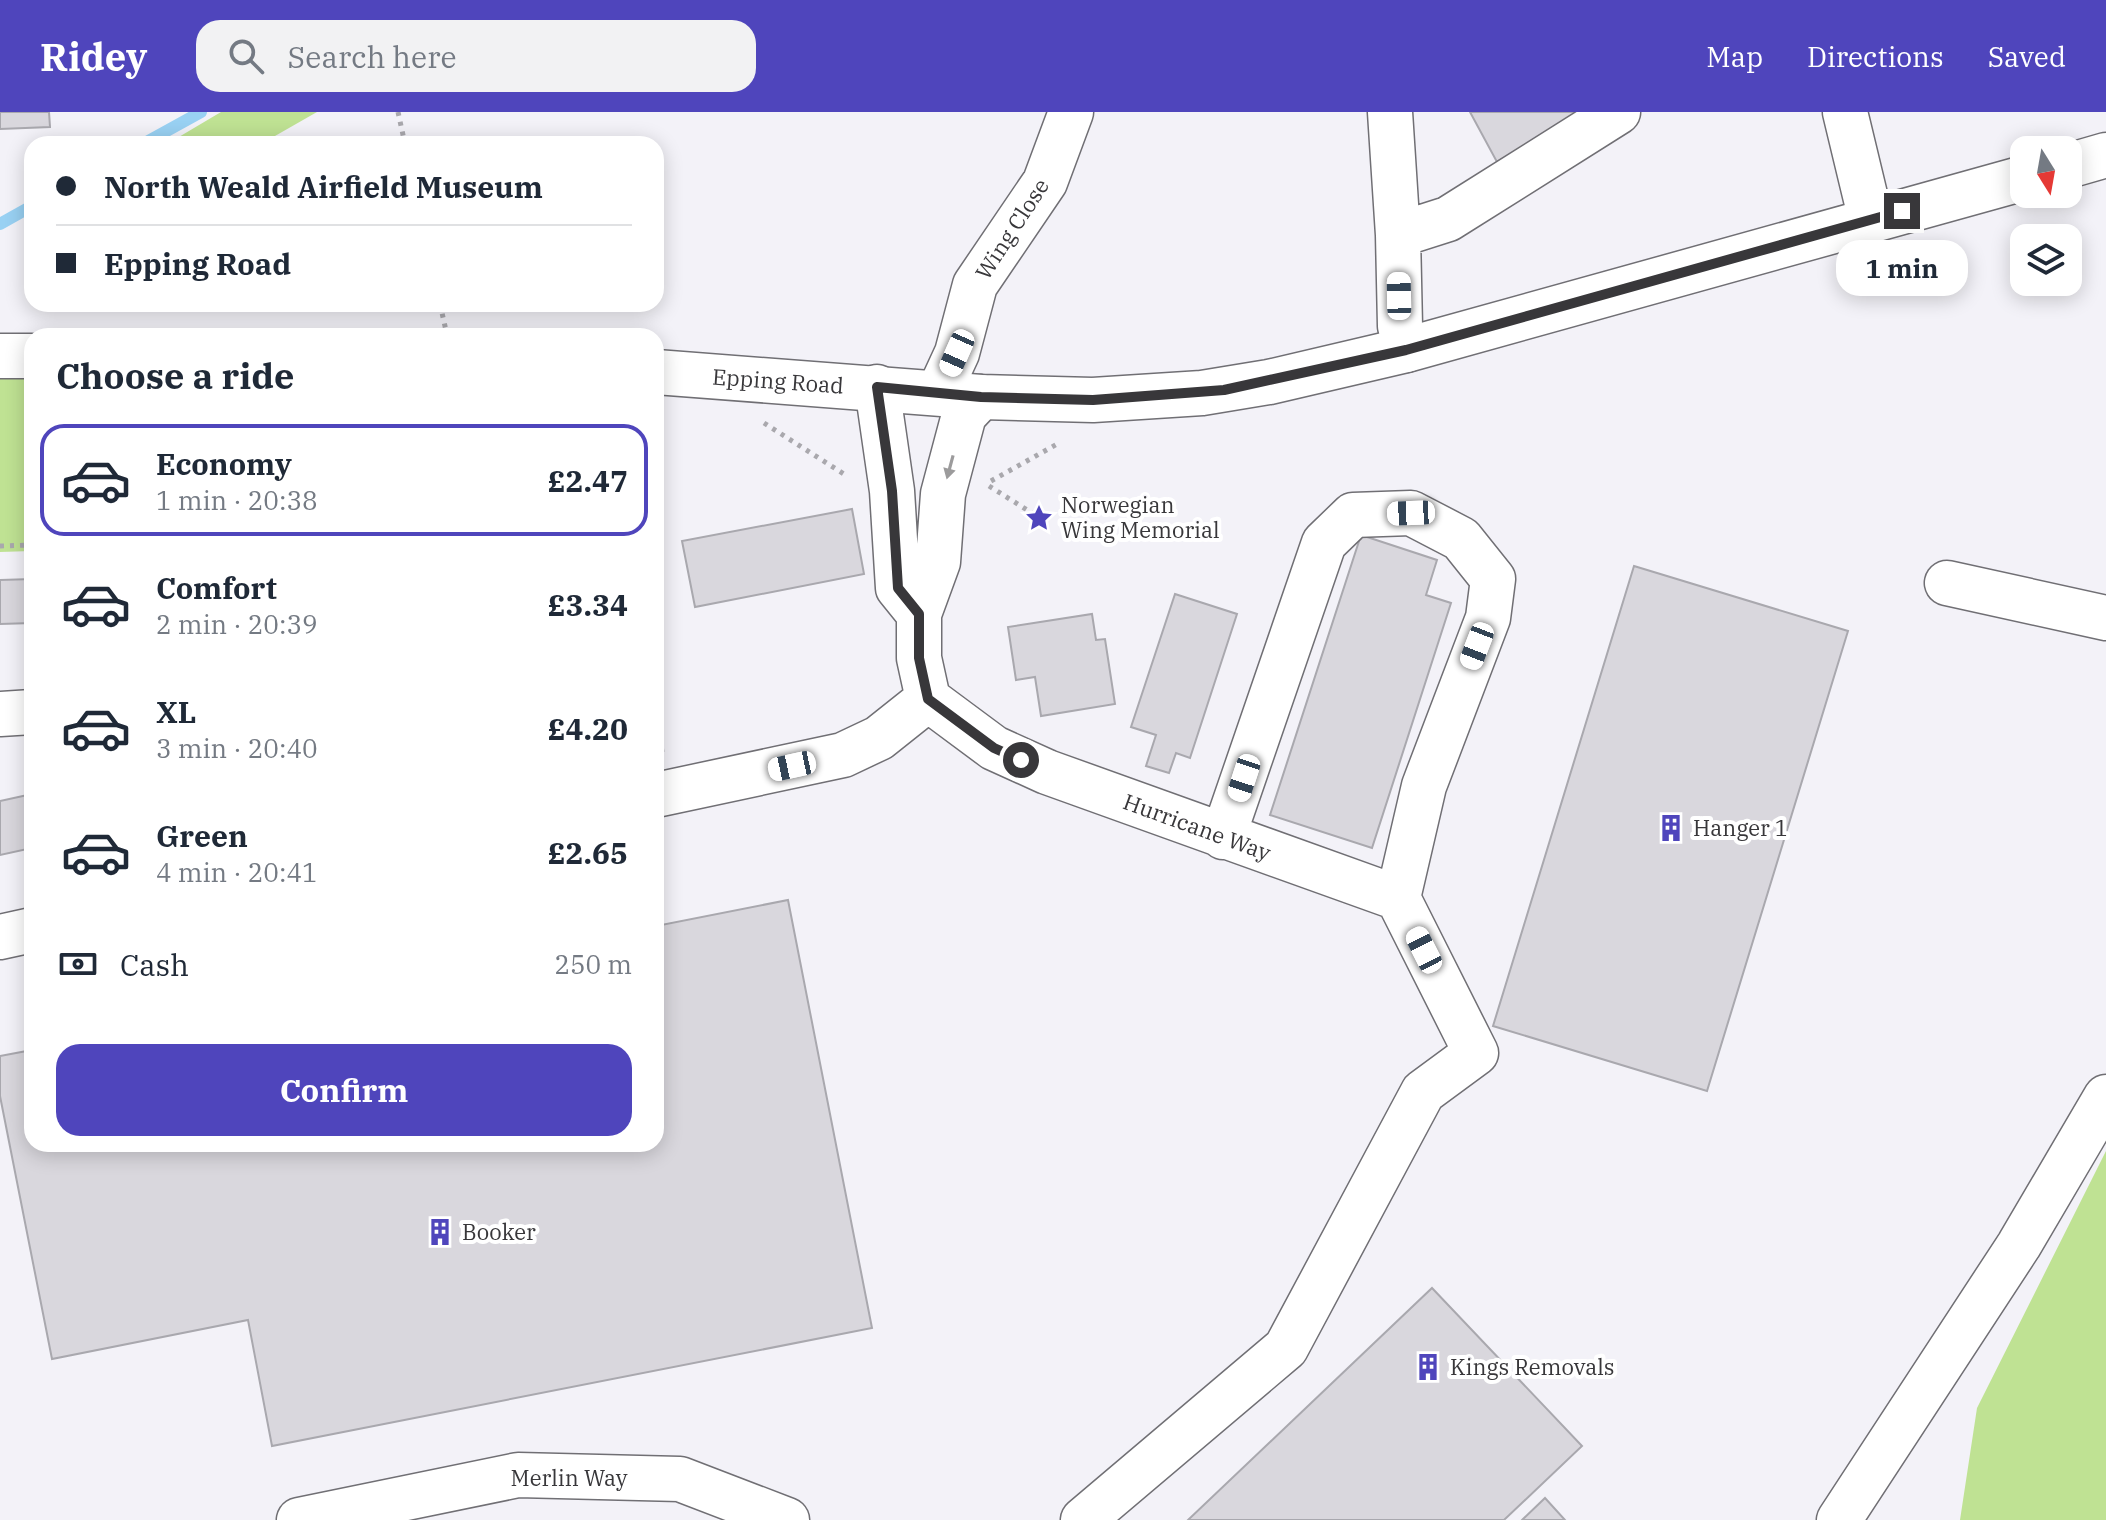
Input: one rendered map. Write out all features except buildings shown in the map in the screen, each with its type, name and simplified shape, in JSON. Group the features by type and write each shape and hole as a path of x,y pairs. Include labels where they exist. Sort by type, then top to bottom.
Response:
{"street":[{"name":"Wing Close","path":"960,394 957,353 975,285 1045,182 1071,112"},
{"path":"1390,112 1400,326 1406,350"},
{"path":"1398,235 1448,219 1618,112"},
{"path":"1845,112 1871,220"},
{"path":"2082,162 2106,155"},
{"name":"Epping Road","path":"664,373 960,394 1093,400 1202,393 1269,382 1406,350 2010,182"},
{"path":"0,356 24,356"},
{"path":"877,387 892,491 898,588 919,614"},
{"path":"664,793 843,755 879,738 928,699 919,658 919,614 938,562 943,494 964,415 960,394"},
{"path":"1083,1520 1286,1348 1423,1092 1476,1053 1398,898 1424,786 1488,618 1493,579 1461,539 1411,513 1353,515 1324,543 1223,837"},
{"path":"1947,583 2106,618"},
{"name":"Hurricane Way","path":"928,699 994,748 1047,772 1398,898"},
{"path":"0,714 24,712"},
{"path":"0,937 24,932"},
{"path":"1839,1520 2019,1245 2106,1097"},
{"name":"Merlin Way","path":"299,1520 441,1505 518,1475 680,1479 787,1520"}],"path":[{"path":"398,112 403,136"},
{"path":"756,418 856,481"},
{"path":"1032,513 985,484 1065,439"},
{"path":"0,546 24,545"}],"green space":[{"path":"221,112 317,112 275,136 180,136"},
{"path":"0,377 24,377 24,551 0,552"},
{"path":"2106,1151 2106,1520 1960,1520 1977,1408"}],"waterway":[{"path":"158,136 201,112"},
{"path":"0,224 24,210"}],"place":[{"name":"Norwegian Wing Memorial","path":"1039,518"},
{"name":"Hanger 1","path":"1671,828"},
{"name":"Booker","path":"440,1232"},
{"name":"Kings Removals","path":"1428,1367"}],"route":[{"path":"1021,760 994,748 928,699 919,658 919,614 898,588 892,491 877,387 981,397 1093,400 1224,390 1406,350 1902,211"}]}
